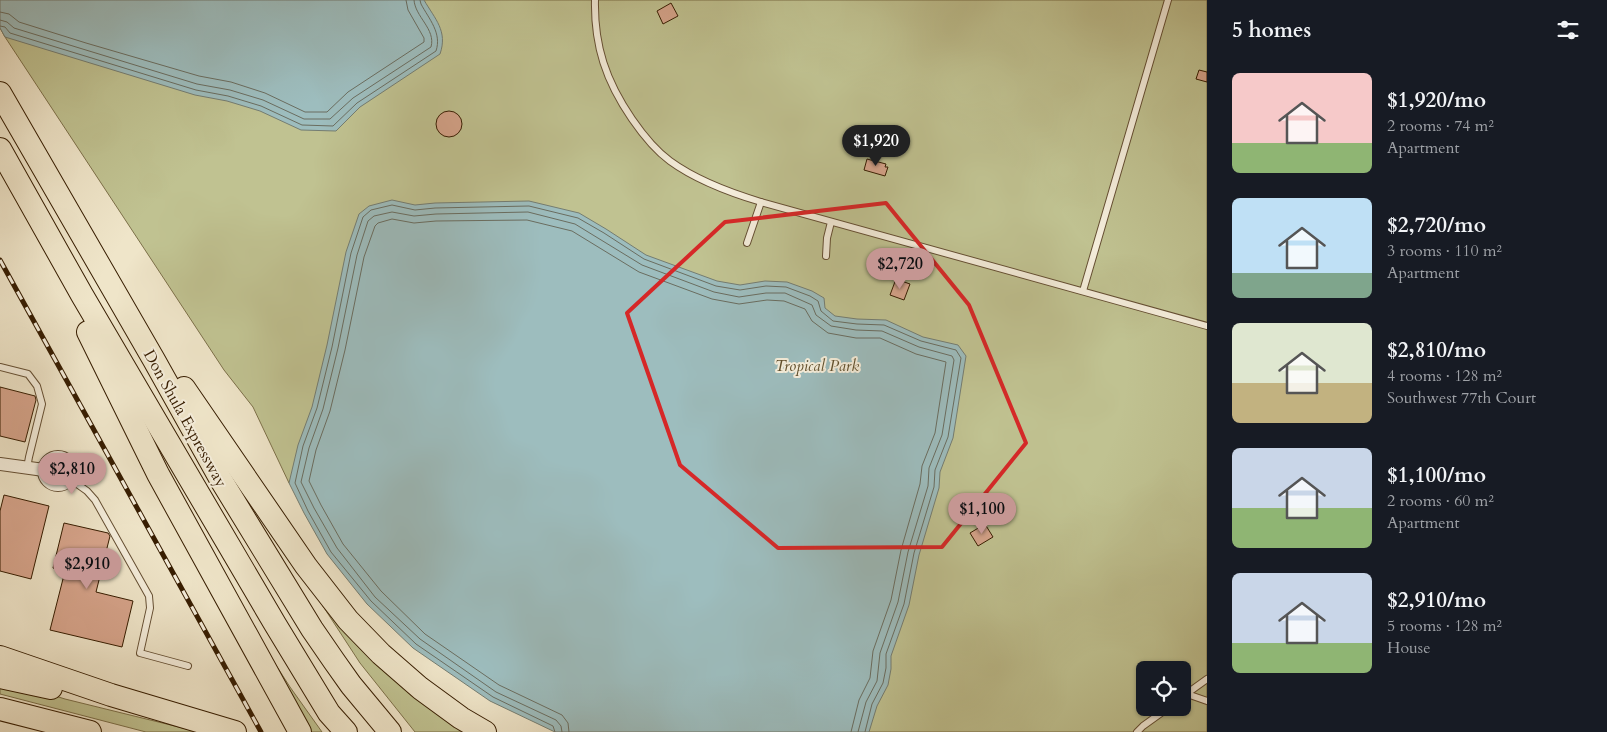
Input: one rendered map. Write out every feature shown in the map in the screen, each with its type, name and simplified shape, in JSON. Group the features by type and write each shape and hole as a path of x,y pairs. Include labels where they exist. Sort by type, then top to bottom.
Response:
{"highway":[{"name":"Don Shula Expressway","path":"0,93 221,480 308,621 351,685 390,732"},
{"name":"Don Shula Expressway","path":"0,149 82,295 280,632 329,713 346,732"},
{"path":"82,295 82,320 158,474 300,732"},
{"path":"154,360 186,390 290,544 327,595 348,620 381,654 420,688 461,718 485,732"},
{"path":"0,658 111,695 230,731"},
{"path":"0,677 76,693 111,695"},
{"path":"0,709 90,732"}],"street":[{"path":"60,457 65,458 72,470 70,479 63,485 54,485 46,480 44,470 47,462 60,457"},
{"path":"0,464 44,470"}],"lane":[{"path":"595,0 596,30 604,67 612,86 623,106 646,138 669,160 687,171 727,190 761,202 1207,326"},
{"path":"1083,291 1168,0"},
{"path":"747,243 761,202"},
{"path":"826,256 831,222"},
{"path":"0,367 28,374 37,386 42,404 28,468"},
{"path":"70,479 87,491 95,500 149,596 150,608 140,653 188,666"},
{"path":"1191,691 1207,679"},
{"path":"1191,697 1207,701"},
{"path":"1137,732 1157,716"}],"highlighted area":[{"path":"886,203 969,305 1026,443 942,547 778,548 680,465 627,313 725,222"}],"green space":[{"name":"Tropical Park","path":"0,0 1207,0 1207,732 560,732 289,483 253,407 224,370 0,28"},
{"path":"317,597 474,732 415,732 360,663"},
{"path":"272,659 290,687 322,732 307,732"},
{"path":"0,683 199,732 146,732 0,694"}],"water":[{"path":"0,0 424,0 439,26 442,46 440,54 360,107 336,131 301,130 260,111 227,101 195,95 5,37 0,28"},
{"path":"392,200 415,205 529,201 579,213 646,255 717,281 740,285 765,281 787,282 812,291 824,298 825,308 835,316 886,320 923,337 958,345 966,356 953,438 940,472 939,488 919,555 909,605 891,656 888,685 877,706 869,732 555,732 490,701 413,648 367,604 327,554 289,483 298,445 312,407 346,252 359,214 369,206"}],"building":[{"path":"671,3 678,16 663,24 657,11"},
{"path":"1199,70 1207,72 1207,82 1196,79"},
{"path":"449,111 458,115 462,124 458,133 449,137 440,133 436,124 440,115"},
{"path":"867,159 886,164 885,167 888,167 885,176 864,170"},
{"path":"896,279 910,284 904,300 890,295"},
{"path":"0,387 35,396 36,400 25,442 0,436"},
{"path":"4,495 49,506 31,579 0,571 0,511"},
{"path":"64,523 108,533 110,536 96,592 133,601 122,647 50,630 65,571 53,568"},
{"path":"985,524 993,537 978,546 970,533"}],"railway":[{"path":"0,260 261,732"}]}
